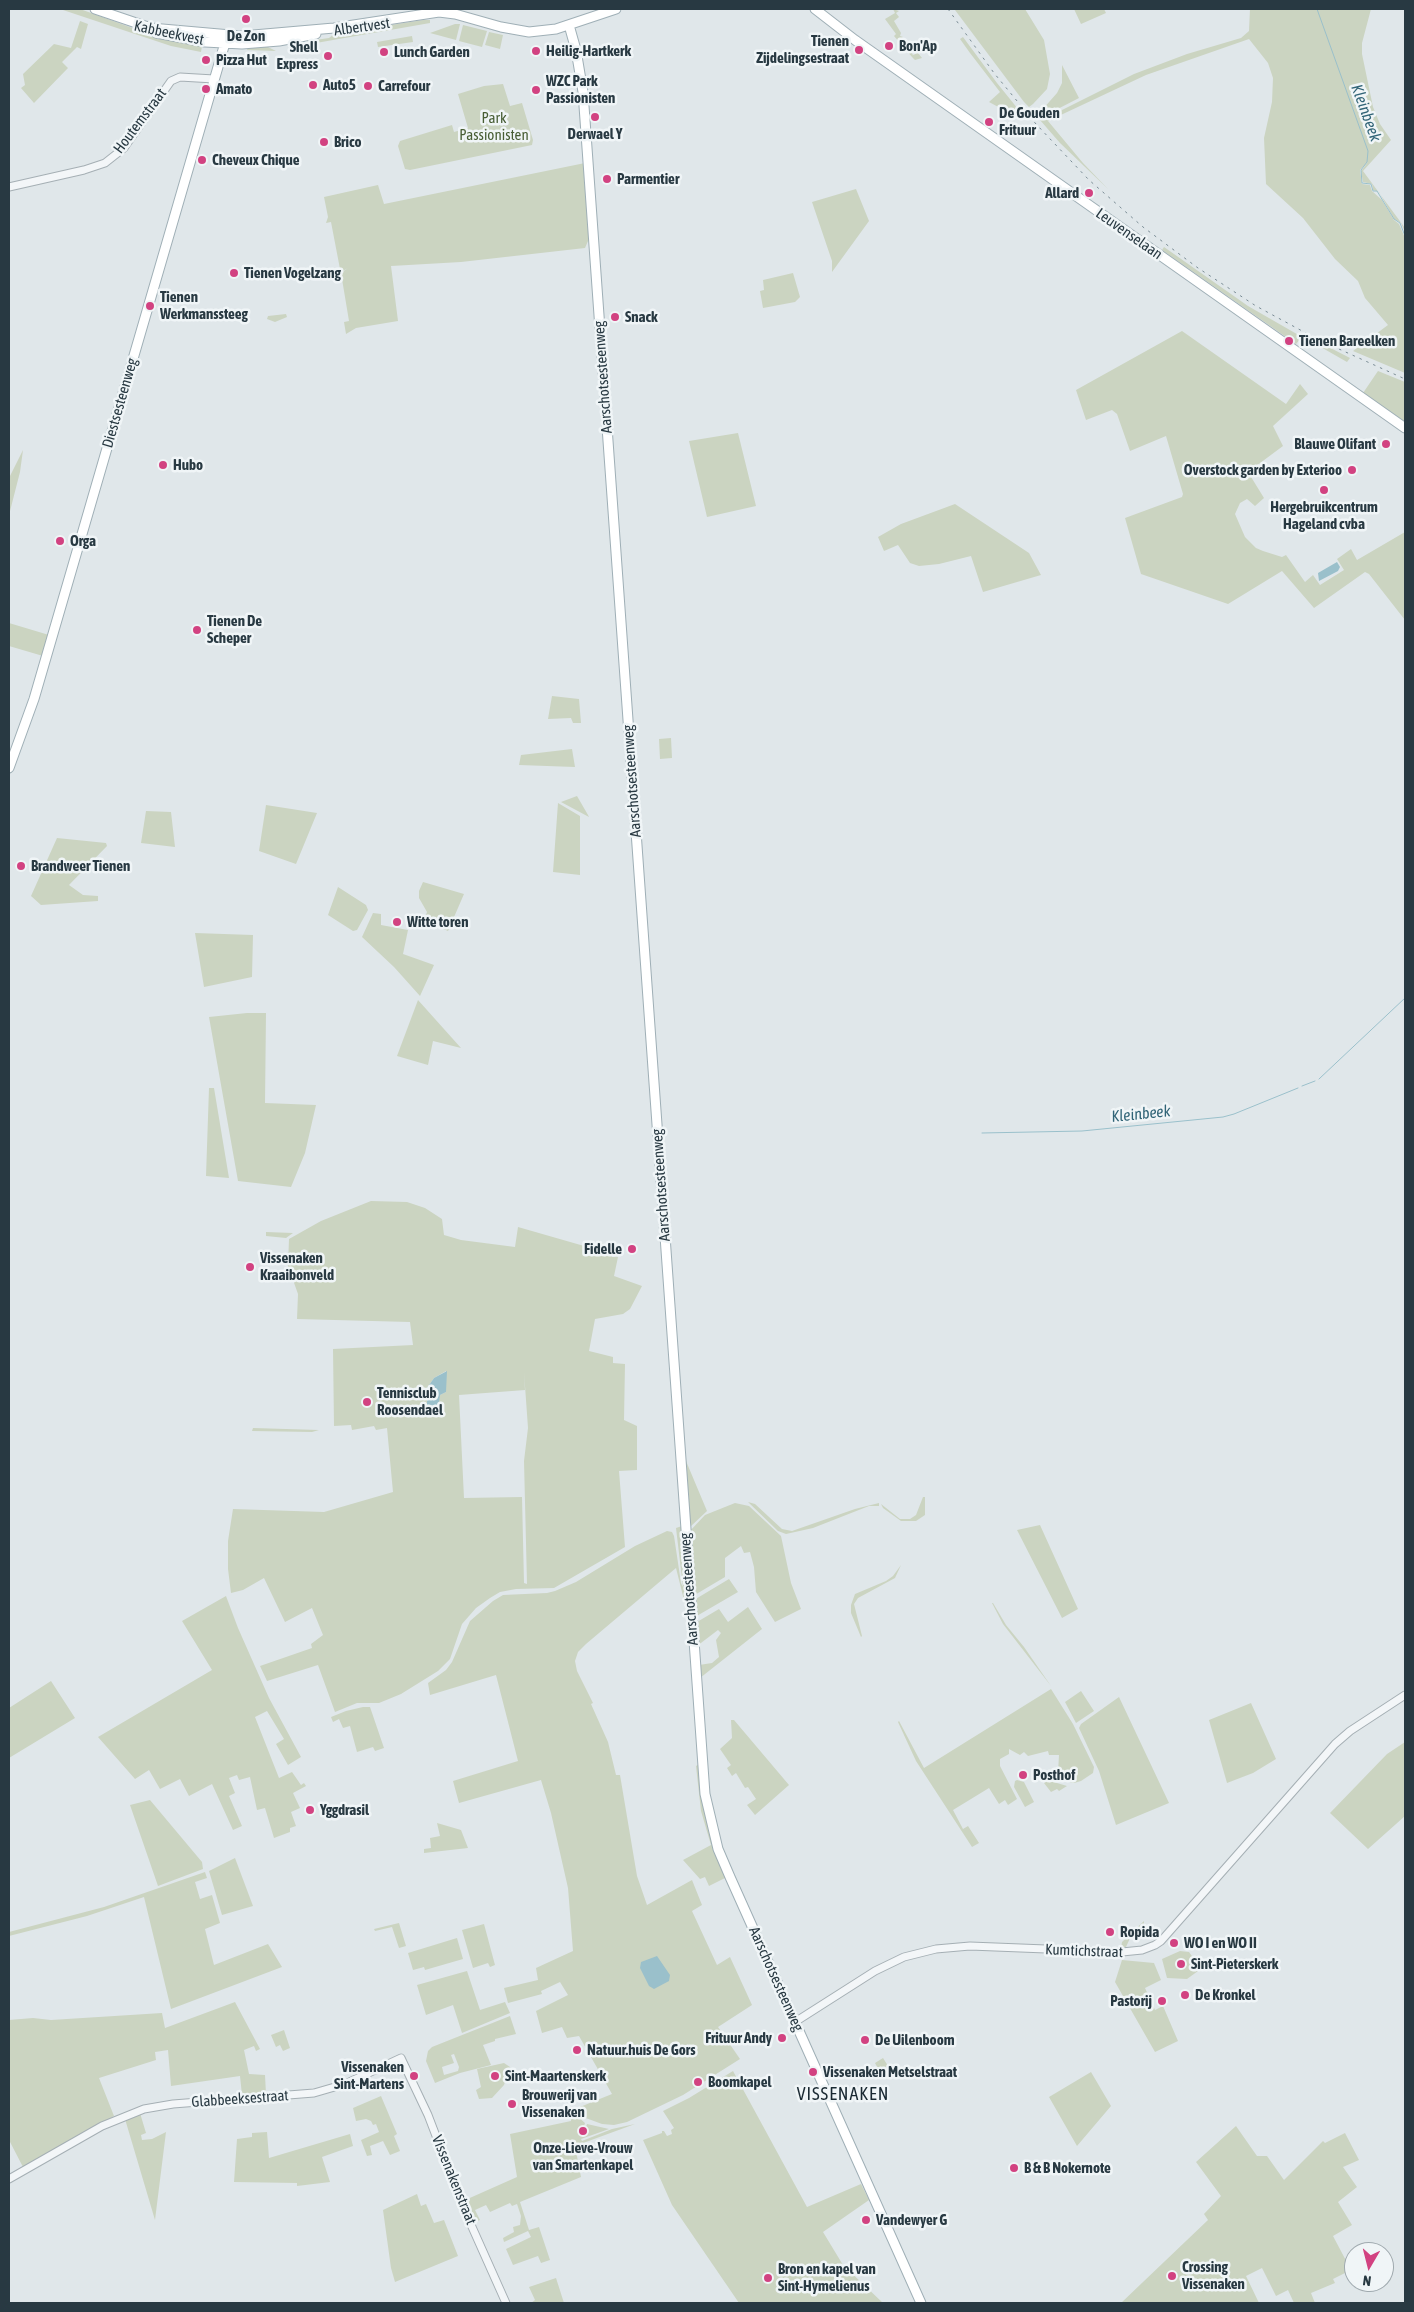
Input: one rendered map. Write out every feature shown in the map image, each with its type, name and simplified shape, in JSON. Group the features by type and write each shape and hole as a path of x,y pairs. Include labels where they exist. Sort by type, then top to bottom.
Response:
{"main road":[{"name":"Kabbeekvest","path":"88,9 149,32 176,38 225,40"},
{"name":"Kabbeekvest","path":"95,9 151,28 225,40"},
{"path":"521,32 544,31 569,25 616,9"},
{"name":"Leuvenselaan","path":"808,9 853,38"},
{"name":"Leuvenselaan","path":"815,9 853,38 1405,428"},
{"name":"Albertvest","path":"225,40 334,28 427,12 456,14 521,32"},
{"name":"Albertvest","path":"225,40 278,41 426,18 457,20 512,33 521,32"},
{"name":"Aarschotsesteenweg","path":"569,25 576,50 583,92 701,1763 708,1809 718,1849 920,2303"},
{"name":"Diestsesteenweg","path":"9,768 34,698 225,40"}],"street":[{"name":"Houtemstraat","path":"9,187 84,170 105,163 124,148 171,81 180,76 214,79"},
{"name":"Kumtichstraat","path":"795,2022 875,1971 904,1957 936,1949 970,1946 1122,1952 1142,1950 1156,1944 1161,1941 1334,1744 1350,1731 1405,1695"},
{"name":"Glabbeeksestraat","path":"9,2179 115,2120 144,2109 173,2104 314,2093 345,2084 401,2058"},
{"name":"Vissenakenstraat","path":"401,2058 428,2115 464,2209 506,2303"}],"green space":[{"path":"60,9 80,9 160,38 202,46 201,52 171,46"},
{"path":"893,9 899,11 896,13 899,17 894,21 901,33 900,36 903,37 901,39 913,55 918,53 922,58 915,60 894,36 896,34 885,19 895,13"},
{"path":"1025,9 1044,40 1050,74 1047,89 1033,104 1029,107 1024,102 955,10"},
{"path":"1074,9 1104,9 1106,13 1081,24"},
{"path":"1250,9 1371,9 1362,43 1362,54 1373,107 1380,124 1391,140 1363,171 1378,192 1373,190 1372,184 1363,182 1361,171 1368,162 1360,170 1362,184 1370,185 1372,191 1382,200 1394,220 1399,224 1405,238 1405,373 1353,351 1388,325 1365,298 1358,281 1335,259 1303,218 1266,184 1264,138 1272,102 1273,78 1268,63 1249,39 1146,75 1048,121 1083,163 1108,189 1060,143 1033,112 1037,111 1044,119 1134,74 1187,54 1241,38 1249,31"},
{"path":"430,20 430,23 316,43 315,40 329,38 334,34"},
{"path":"80,21 88,24 81,49 77,47 62,62 68,68 34,103 21,88 25,85 23,74 54,44 71,48"},
{"path":"460,24 456,40 430,33"},
{"path":"463,25 487,31 482,47 459,41"},
{"path":"489,32 503,35 500,49 485,45"},
{"path":"412,36 413,42 378,47 377,42"},
{"path":"963,37 1018,109 1002,109 989,102 1000,92 960,39"},
{"path":"266,46 276,51 247,50 248,47"},
{"path":"1062,65 1079,98 1046,115 1042,110 1057,93 1062,83"},
{"name":"Park Passionisten","path":"503,84 510,106 522,103 533,140 532,145 410,170 405,169 398,146 400,141 452,125 454,132 468,128 458,94 484,86"},
{"path":"585,163 591,234 585,248 461,262 391,266 398,321 356,328 346,334 344,322 349,321 341,273 348,268 343,271 340,269 331,222 326,223 328,217 324,197 378,185 384,204"},
{"path":"856,189 869,221 832,272 832,261 812,202"},
{"path":"1381,195 1405,228 1405,232 1401,223 1394,219"},
{"path":"1164,247 1248,306 1302,337 1296,344 1162,250"},
{"path":"793,273 800,297 795,302 763,308 760,291 764,290 763,280"},
{"path":"286,314 287,317 275,322 267,319 268,316"},
{"path":"1182,331 1286,404 1300,384 1308,394 1273,426 1283,446 1248,472 1264,498 1255,506 1247,499 1240,503 1235,514 1245,537 1256,548 1282,557 1286,555 1305,582 1313,575 1320,585 1344,570 1337,559 1351,549 1357,560 1405,532 1405,620 1369,574 1365,572 1314,608 1282,571 1228,604 1141,574 1125,518 1182,497 1183,494 1166,436 1130,451 1117,414 1112,410 1086,420 1076,390"},
{"path":"1313,339 1350,358 1347,362 1312,342"},
{"path":"1378,371 1405,382 1405,422 1363,393"},
{"path":"738,433 756,506 707,517 689,441"},
{"path":"23,450 20,472 9,515 9,478"},
{"path":"955,504 1029,553 1041,575 983,592 971,556 939,564 919,566 910,563 898,545 884,551 878,537 901,524"},
{"path":"9,623 49,635 43,656 9,646"},
{"path":"552,696 579,699 581,723 573,723 571,718 548,719"},
{"path":"671,738 672,758 660,759 659,739"},
{"path":"572,749 575,767 519,765 521,755"},
{"path":"577,796 588,815 589,817 561,802"},
{"path":"558,803 580,816 580,875 553,872"},
{"path":"266,805 317,813 296,864 259,851"},
{"path":"146,811 171,812 175,847 141,843"},
{"path":"57,838 106,843 107,846 69,885 83,895 98,896 98,901 41,905 31,896"},
{"path":"423,882 464,894 448,931 424,920 427,912 419,898 419,891"},
{"path":"338,887 366,905 368,910 357,930 353,931 328,915"},
{"path":"373,913 381,914 381,925 408,930 403,954 434,965 420,996 394,967 362,937"},
{"path":"195,933 253,935 252,977 204,987"},
{"path":"418,1000 461,1048 433,1041 428,1065 397,1056"},
{"path":"266,1013 265,1103 316,1105 305,1153 291,1187 238,1181 209,1017"},
{"path":"209,1088 214,1088 229,1178 206,1176"},
{"path":"371,1201 407,1202 425,1208 442,1219 444,1235 461,1240 515,1247 518,1227 598,1250 599,1240 611,1250 612,1257 618,1257 614,1276 642,1286 630,1309 623,1314 595,1319 589,1351 613,1357 613,1363 625,1364 624,1420 637,1426 637,1470 619,1471 625,1547 554,1588 516,1589 500,1592 476,1608 462,1624 450,1659 438,1671 401,1694 379,1703 357,1703 335,1712 318,1665 267,1681 260,1666 312,1648 311,1644 323,1635 312,1608 285,1622 264,1578 243,1590 231,1593 228,1569 228,1541 233,1509 324,1512 393,1492 387,1428 376,1430 374,1426 352,1430 351,1425 334,1426 333,1349 413,1345 410,1322 297,1319 298,1294 288,1266 289,1239 321,1221","holes":["446,1371 446,1392 440,1395 427,1388 434,1378","524,1372 528,1428 524,1461 527,1584 524,1583 522,1497 464,1498 459,1395 525,1390"]},
{"path":"266,1232 293,1233 286,1238 266,1236"},
{"path":"253,1428 319,1430 312,1432 252,1431"},
{"path":"686,1461 707,1511 689,1528 684,1463"},
{"path":"923,1497 925,1497 925,1515 916,1521 901,1521 883,1508 881,1504 900,1519 910,1519 916,1515"},
{"path":"748,1502 755,1504 782,1529 792,1531 855,1509 879,1503 879,1506 869,1506 813,1528 786,1534 778,1531"},
{"path":"735,1503 749,1506 781,1536 791,1583 801,1609 775,1622 756,1592 754,1567 750,1552 744,1553 741,1546 725,1558 725,1577 693,1596 689,1532 705,1515"},
{"path":"1040,1525 1078,1609 1062,1618 1017,1530"},
{"path":"682,1526 689,1636 685,1604 676,1568 586,1644 578,1652 575,1661 577,1671 593,1703 591,1704 608,1742 616,1775 620,1775 637,1876 647,1905 692,1880 702,1905 692,1911 717,1965 730,1957 752,2005 718,2027 740,2059 683,2095 627,2122 614,2125 602,2124 583,2117 575,2109 612,2094 579,2036 567,2038 562,2027 542,2033 536,2011 568,1995 560,1982 541,1991 542,1994 508,2003 504,1988 538,1980 536,1968 573,1951 568,1888 551,1813 541,1780 459,1803 453,1781 518,1761 496,1675 430,1695 428,1683 446,1670 452,1662 470,1621 493,1601 503,1595 555,1591 576,1582 635,1546 667,1531 672,1532 674,1536 683,1587 676,1528"},
{"path":"901,1565 895,1578 858,1598 854,1604 861,1637 851,1613 851,1605 855,1594 886,1581 893,1576"},
{"path":"729,1579 738,1592 695,1617 694,1600"},
{"path":"226,1596 269,1698 301,1757 288,1765 276,1744 284,1739 267,1711 255,1717 279,1778 292,1772 301,1785 304,1783 306,1786 293,1793 300,1808 291,1812 296,1826 290,1828 290,1832 274,1838 265,1808 257,1810 250,1777 239,1780 237,1775 229,1778 235,1793 229,1796 242,1826 233,1830 212,1784 189,1796 180,1779 160,1789 149,1770 135,1779 98,1737 212,1670 182,1621"},
{"path":"992,1603 1006,1625 1051,1686 1003,1624"},
{"path":"748,1607 762,1629 700,1678 699,1665 712,1663 719,1657 716,1640 721,1633 718,1630 697,1646 697,1622 719,1609 728,1622"},
{"path":"51,1681 75,1718 9,1758 9,1708"},
{"path":"1051,1689 1073,1724 1094,1767 1093,1773 1074,1783 1050,1777 1051,1772 1058,1773 1059,1755 1049,1755 1048,1751 1028,1756 1024,1752 1020,1755 1009,1749 1009,1754 1000,1759 1000,1766 1017,1799 1008,1805 1005,1800 999,1804 989,1788 953,1810 963,1829 968,1826 979,1843 972,1847 916,1761 898,1722 924,1768"},
{"path":"1081,1691 1094,1711 1076,1723 1065,1702"},
{"path":"1119,1697 1169,1803 1116,1825 1099,1771 1079,1728 1081,1724"},
{"path":"1251,1703 1276,1759 1253,1773 1227,1783 1209,1720"},
{"path":"363,1707 370,1707 384,1748 375,1751 373,1747 357,1752 350,1726 343,1728 339,1719 333,1722 331,1717"},
{"path":"731,1720 734,1720 789,1785 755,1815 747,1805 756,1799 748,1787 745,1788 736,1773 732,1776 727,1768 731,1765 720,1749 732,1738"},
{"path":"1405,1742 1405,1816 1368,1849 1330,1813 1387,1754"},
{"path":"699,1764 727,1877 709,1886 705,1877 700,1879 683,1860 711,1845 701,1811 696,1766"},
{"path":"1017,1780 1024,1782 1034,1802 1025,1807 1014,1787"},
{"path":"1047,1780 1067,1786 1059,1791 1057,1789 1051,1792 1044,1783"},
{"path":"150,1800 202,1862 203,1869 158,1886 130,1805"},
{"path":"437,1823 461,1830 468,1848 424,1853 424,1849 431,1848 430,1838 440,1836"},
{"path":"235,1858 253,1906 222,1915 209,1871"},
{"path":"205,1872 207,1878 195,1882 200,1899 212,1895 220,1923 205,1929 214,1965 268,1944 282,1967 171,2009 144,1897 87,1916 9,1936 9,1932 104,1907"},
{"path":"1144,1921 1144,1926 1131,1936 1126,1947 1121,1948 1122,1942"},
{"path":"399,1923 406,1946 399,1948 392,1927 375,1931 374,1929"},
{"path":"484,1924 495,1965 490,1967 488,1963 473,1968 462,1930"},
{"path":"457,1938 463,1959 425,1970 424,1967 413,1970 408,1953"},
{"path":"1180,1951 1189,1952 1194,1959 1198,1971 1187,1979 1167,1978 1162,1959"},
{"path":"1122,1960 1154,1963 1161,1980 1145,1988 1155,2010 1163,2006 1178,2041 1155,2052 1115,1982"},
{"path":"467,1971 480,2010 505,2002 510,2013 462,2033 453,2005 426,2015 417,1985"},
{"path":"235,2002 260,2049 256,2051 254,2046 244,2050 249,2074 265,2075 266,2094 242,2095 240,2076 171,2086 168,2050 155,2052 156,2060 99,2078 114,2116 23,2167 9,2140 9,2020 33,2018 51,2020 162,2013 165,2028"},
{"path":"510,2016 516,2034 495,2039 495,2041 483,2045 491,2065 460,2073 435,2083 426,2061 428,2051 432,2047","holes":["454,2054 459,2067 458,2071 444,2075 442,2067 454,2063 451,2055"]},
{"path":"284,2030 290,2048 283,2051 280,2045 276,2047 271,2035"},
{"path":"883,2058 890,2069 881,2074 875,2063"},
{"path":"504,2063 510,2067 504,2085 492,2098 479,2099 476,2090 481,2087 477,2069"},
{"path":"733,2071 807,2207 861,2184 869,2200 823,2232 843,2265 883,2303 739,2303 672,2205 643,2140 662,2133 662,2131 667,2136 672,2134 671,2130 674,2128 663,2111 689,2098"},
{"path":"1091,2072 1111,2106 1077,2146 1049,2097"},
{"path":"381,2096 397,2134 394,2136 400,2151 390,2155 383,2141 370,2146 372,2155 367,2156 361,2140 379,2132 376,2124 373,2125 371,2121 366,2119 356,2121 353,2108"},
{"path":"570,2110 585,2123 584,2126 586,2127 587,2124 609,2129 581,2139 582,2141 612,2129 635,2124 575,2146 581,2177 520,2202 529,2230 539,2227 550,2260 541,2263 538,2256 513,2265 506,2249 531,2237 528,2231 504,2242 503,2238 514,2232 513,2227 520,2225 521,2216 517,2204 512,2206 510,2203 490,2212 486,2205 475,2210 480,2220 473,2223 463,2201 517,2177 510,2134 571,2121"},
{"path":"140,2113 146,2133 141,2135 142,2140 152,2139 166,2132 155,2220 125,2119"},
{"path":"1236,2126 1257,2156 1267,2156 1284,2180 1323,2141 1325,2143 1345,2133 1359,2160 1343,2167 1357,2187 1338,2202 1352,2225 1333,2236 1344,2257 1344,2274 1333,2279 1335,2283 1311,2293 1315,2303 1294,2303 1288,2290 1276,2296 1262,2268 1246,2276 1259,2303 1121,2303 1208,2220 1204,2214 1221,2196 1196,2162"},
{"path":"267,2132 269,2158 350,2134 353,2146 322,2157 330,2182 297,2186 297,2183 234,2182 237,2139 252,2137 252,2133"},
{"path":"417,2194 421,2206 426,2204 434,2223 444,2220 458,2256 395,2282 391,2268 383,2210"},
{"path":"556,2278 564,2303 531,2303 535,2300 529,2287"}],"water":[{"path":"1337,562 1340,567 1338,571 1319,581 1318,573"},
{"path":"447,1371 446,1392 440,1395 438,1411 427,1412 427,1388 434,1378"},
{"path":"657,1956 670,1975 669,1981 654,1989 649,1986 640,1968 641,1962"}],"waterway":[{"name":"Kleinbeek","path":"1317,9 1368,151 1367,162 1361,170 1362,183 1371,184 1373,191 1377,191 1394,219 1400,223 1405,236"},
{"name":"Kleinbeek","path":"1319,1079 1405,998"},
{"name":"Kleinbeek","path":"1302,1086 1315,1081"},
{"name":"Kleinbeek","path":"982,1133 1082,1131 1223,1117 1298,1088"}],"railway":[{"path":"948,9 994,73 1036,124 1089,180 1143,227 1198,268 1256,306 1317,339 1405,379"}],"place":[{"name":"De Zon","path":"246,19"},
{"name":"Bon'Ap","path":"889,46"},
{"name":"Tienen Zijdelingsestraat","path":"859,50"},
{"name":"Heilig-Hartkerk","path":"536,51"},
{"name":"Lunch Garden","path":"384,52"},
{"name":"Shell Express","path":"328,56"},
{"name":"Pizza Hut","path":"206,60"},
{"name":"Auto5","path":"313,85"},
{"name":"Carrefour","path":"368,86"},
{"name":"Amato","path":"206,89"},
{"name":"WZC Park Passionisten","path":"536,90"},
{"name":"Derwael Y","path":"595,117"},
{"name":"De Gouden Frituur","path":"989,122"},
{"name":"Brico","path":"324,142"},
{"name":"Cheveux Chique","path":"202,160"},
{"name":"Parmentier","path":"607,179"},
{"name":"Allard","path":"1089,193"},
{"name":"Tienen Vogelzang","path":"234,273"},
{"name":"Tienen Werkmanssteeg","path":"150,306"},
{"name":"Snack","path":"615,317"},
{"name":"Tienen Bareelken","path":"1289,341"},
{"name":"Blauwe Olifant","path":"1386,444"},
{"name":"Hubo","path":"163,465"},
{"name":"Overstock garden by Exterioo","path":"1352,470"},
{"name":"Hergebruikcentrum Hageland cvba","path":"1324,490"},
{"name":"Orga","path":"60,541"},
{"name":"Tienen De Scheper","path":"197,630"},
{"name":"Brandweer Tienen","path":"21,866"},
{"name":"Witte toren","path":"397,922"},
{"name":"Fidelle","path":"632,1249"},
{"name":"Vissenaken Kraaibonveld","path":"250,1267"},
{"name":"Tennisclub Roosendael","path":"367,1402"},
{"name":"Posthof","path":"1023,1775"},
{"name":"Yggdrasil","path":"310,1810"},
{"name":"Ropida","path":"1110,1932"},
{"name":"WO I en WO II","path":"1174,1943"},
{"name":"Sint-Pieterskerk","path":"1181,1964"},
{"name":"De Kronkel","path":"1185,1995"},
{"name":"Pastorij","path":"1162,2001"},
{"name":"Frituur Andy","path":"782,2038"},
{"name":"De Uilenboom","path":"865,2040"},
{"name":"Natuur.huis De Gors","path":"577,2050"},
{"name":"Vissenaken Metselstraat","path":"813,2072"},
{"name":"Vissenaken Sint-Martens","path":"414,2076"},
{"name":"Sint-Maartenskerk","path":"495,2076"},
{"name":"Boomkapel","path":"698,2082"},
{"name":"Brouwerij van Vissenaken","path":"512,2104"},
{"name":"Onze-Lieve-Vrouw van Smartenkapel","path":"583,2131"},
{"name":"B & B Nokernote","path":"1014,2168"},
{"name":"Vandewyer G","path":"866,2220"},
{"name":"Crossing Vissenaken","path":"1172,2276"},
{"name":"Bron en kapel van Sint-Hymelienus","path":"768,2278"}],"district":[{"name":"VISSENAKEN","path":"843,2094"}]}
